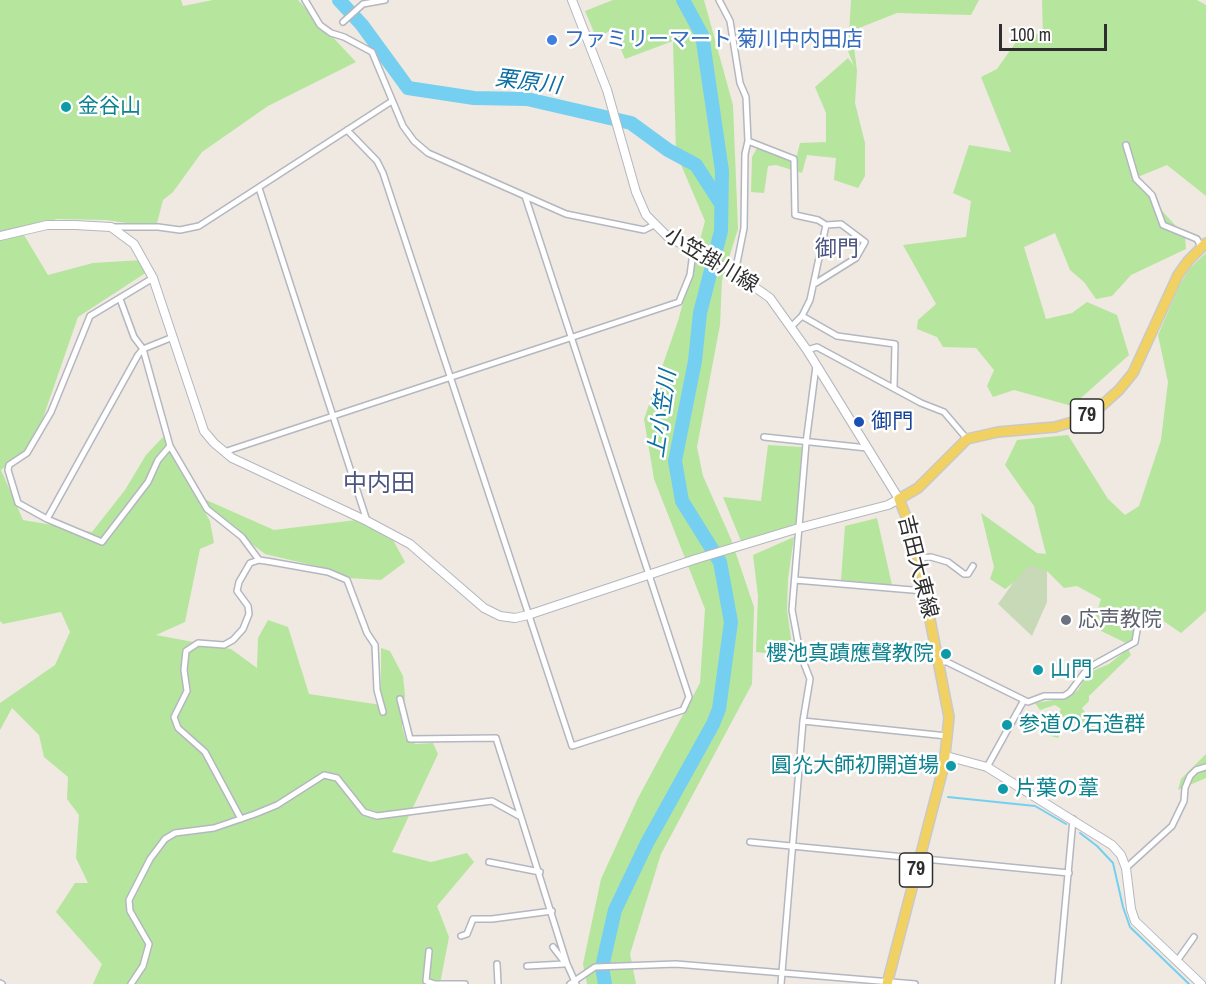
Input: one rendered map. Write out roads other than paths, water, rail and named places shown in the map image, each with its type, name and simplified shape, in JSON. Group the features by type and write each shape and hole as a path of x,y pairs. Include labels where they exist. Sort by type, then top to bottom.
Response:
{"main road":[{"name":"吉田大東線","path":"888,983 946,756 948,736 948,710 918,558 911,529 899,499 918,488 967,440 998,432 1054,427 1083,419 1099,408 1119,390 1133,373 1178,275 1204,245"}],"street":[{"path":"305,0 310,13 325,29 372,52 403,126 414,141 428,153 584,220 644,230 654,225"},
{"path":"342,22 363,4 385,0"},
{"name":"小笠掛川線","path":"572,0 614,110 636,192 654,225 696,254 733,271 770,298 807,350 899,499"},
{"path":"719,0 730,21 741,84 746,97 748,141 744,228 733,271"},
{"path":"0,236 47,225 159,227 180,230 199,226 392,101"},
{"path":"347,130 377,161 383,172 572,746 683,710 689,697 525,196"},
{"path":"748,141 794,159 795,216 818,220 826,225 841,224 865,242 856,258 816,283 802,316 791,327"},
{"path":"1126,145 1136,179 1152,195 1163,225 1197,239 1204,245"},
{"path":"259,188 367,521"},
{"path":"816,283 814,276 826,225"},
{"path":"111,227 134,244 153,278 204,431 224,452 410,544 484,608 507,617 528,615 696,559 799,528 888,505 899,499"},
{"path":"224,452 680,302 696,254"},
{"path":"153,278 90,316 51,412 27,453 9,465 8,470 18,503 47,519 102,542 148,482 158,460 170,447"},
{"path":"120,298 134,337 143,349 170,447 207,509 242,537 259,560"},
{"path":"802,316 837,336 895,344 894,387"},
{"path":"47,519 143,349 173,338"},
{"path":"807,350 817,347 921,403 944,411 967,440"},
{"path":"781,984 803,721 810,679 800,652 792,610 806,443 816,366"},
{"path":"764,437 867,448"},
{"path":"918,558 931,557 948,562 964,574 968,574 973,566"},
{"path":"241,819 206,752 178,728 174,717 187,691 184,670 186,651 198,643 224,645 233,640 243,629 249,614 248,606 237,591 238,582 250,564 259,560 328,572 347,580 367,633 375,645 377,690 383,712"},
{"path":"795,580 924,591"},
{"path":"939,662 947,662 1024,700 1064,696 1070,692 1088,668 1136,642 1140,613"},
{"path":"400,699 410,739 496,738 552,911 565,964 573,983 596,967 626,968 676,964 915,984"},
{"path":"987,767 1024,700"},
{"path":"803,721 948,736"},
{"path":"946,756 987,767 1112,845 1121,855 1126,868 1131,909 1135,921 1201,984"},
{"path":"1126,868 1172,826 1184,801 1185,788 1190,777 1196,770 1206,767"},
{"path":"131,984 143,966 149,944 130,911 129,900 150,859 165,839 175,833 214,828 277,805 324,775 337,778 364,812 377,816 482,801 502,805 521,817"},
{"path":"1058,984 1073,819"},
{"path":"750,842 1069,873"},
{"path":"489,862 540,872"},
{"path":"461,936 467,934 473,919 492,919 552,911"},
{"path":"1177,961 1194,937"},
{"path":"553,947 565,964"},
{"path":"429,951 426,981 435,984 465,984"},
{"path":"497,964 498,984"},
{"path":"526,966 565,964"}],"waterway":[{"name":"栗原川","path":"339,0 362,25 408,88 474,98 527,99 631,123 668,150 696,165 721,204"},
{"name":"上小笠川","path":"605,984 602,967 615,910 647,843 713,724 719,709 731,622 720,562 682,501 675,461 695,361 700,313 721,231 722,171 702,35 683,0"},
{"path":"948,797 1035,806 1066,824"},
{"path":"1080,833 1097,846 1113,863 1130,927 1189,984"}],"place":[{"name":"ファミリーマート 菊川中内田店","path":"552,40"},
{"name":"金谷山","path":"66,107"},
{"name":"御門","path":"859,422"},
{"name":"応声教院","path":"1066,620"},
{"name":"櫻池真蹟應聲教院","path":"946,654"},
{"name":"山門","path":"1038,670"},
{"name":"参道の石造群","path":"1007,725"},
{"name":"圓灮大師初開道場","path":"951,766"},
{"name":"片葉の葦","path":"1003,789"}],"district":[{"name":"御門","path":"837,250"},
{"name":"中内田","path":"379,485"}]}
